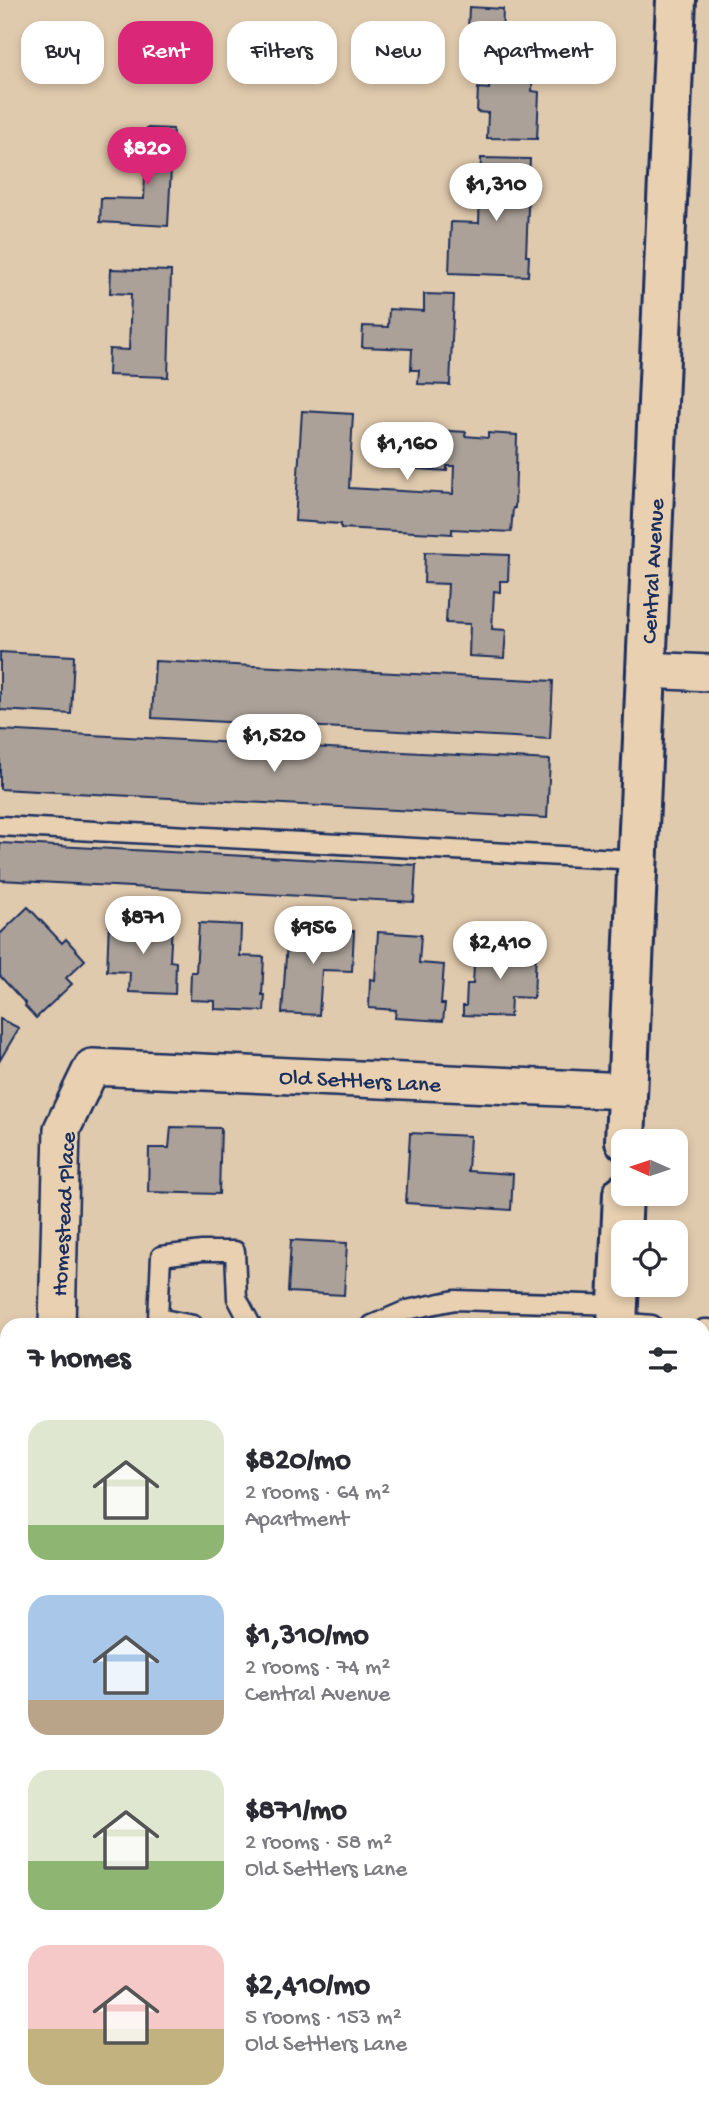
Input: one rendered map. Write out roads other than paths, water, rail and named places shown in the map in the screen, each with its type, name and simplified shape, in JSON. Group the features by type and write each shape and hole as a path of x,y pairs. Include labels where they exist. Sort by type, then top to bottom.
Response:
{"main road":[{"name":"Central Avenue","path":"625,1129 676,0"},
{"path":"623,1206 626,1318"}],"street":[{"path":"646,670 709,673"},
{"name":"Old Settlers Lane","path":"92,1067 627,1091"},
{"name":"Homestead Place","path":"57,1318 62,1129 92,1067"}],"lane":[{"path":"0,826 638,860"},
{"path":"158,1318 161,1256 202,1251 235,1251 237,1298 247,1318"},
{"path":"388,1318 407,1310 454,1300 617,1318"}]}
